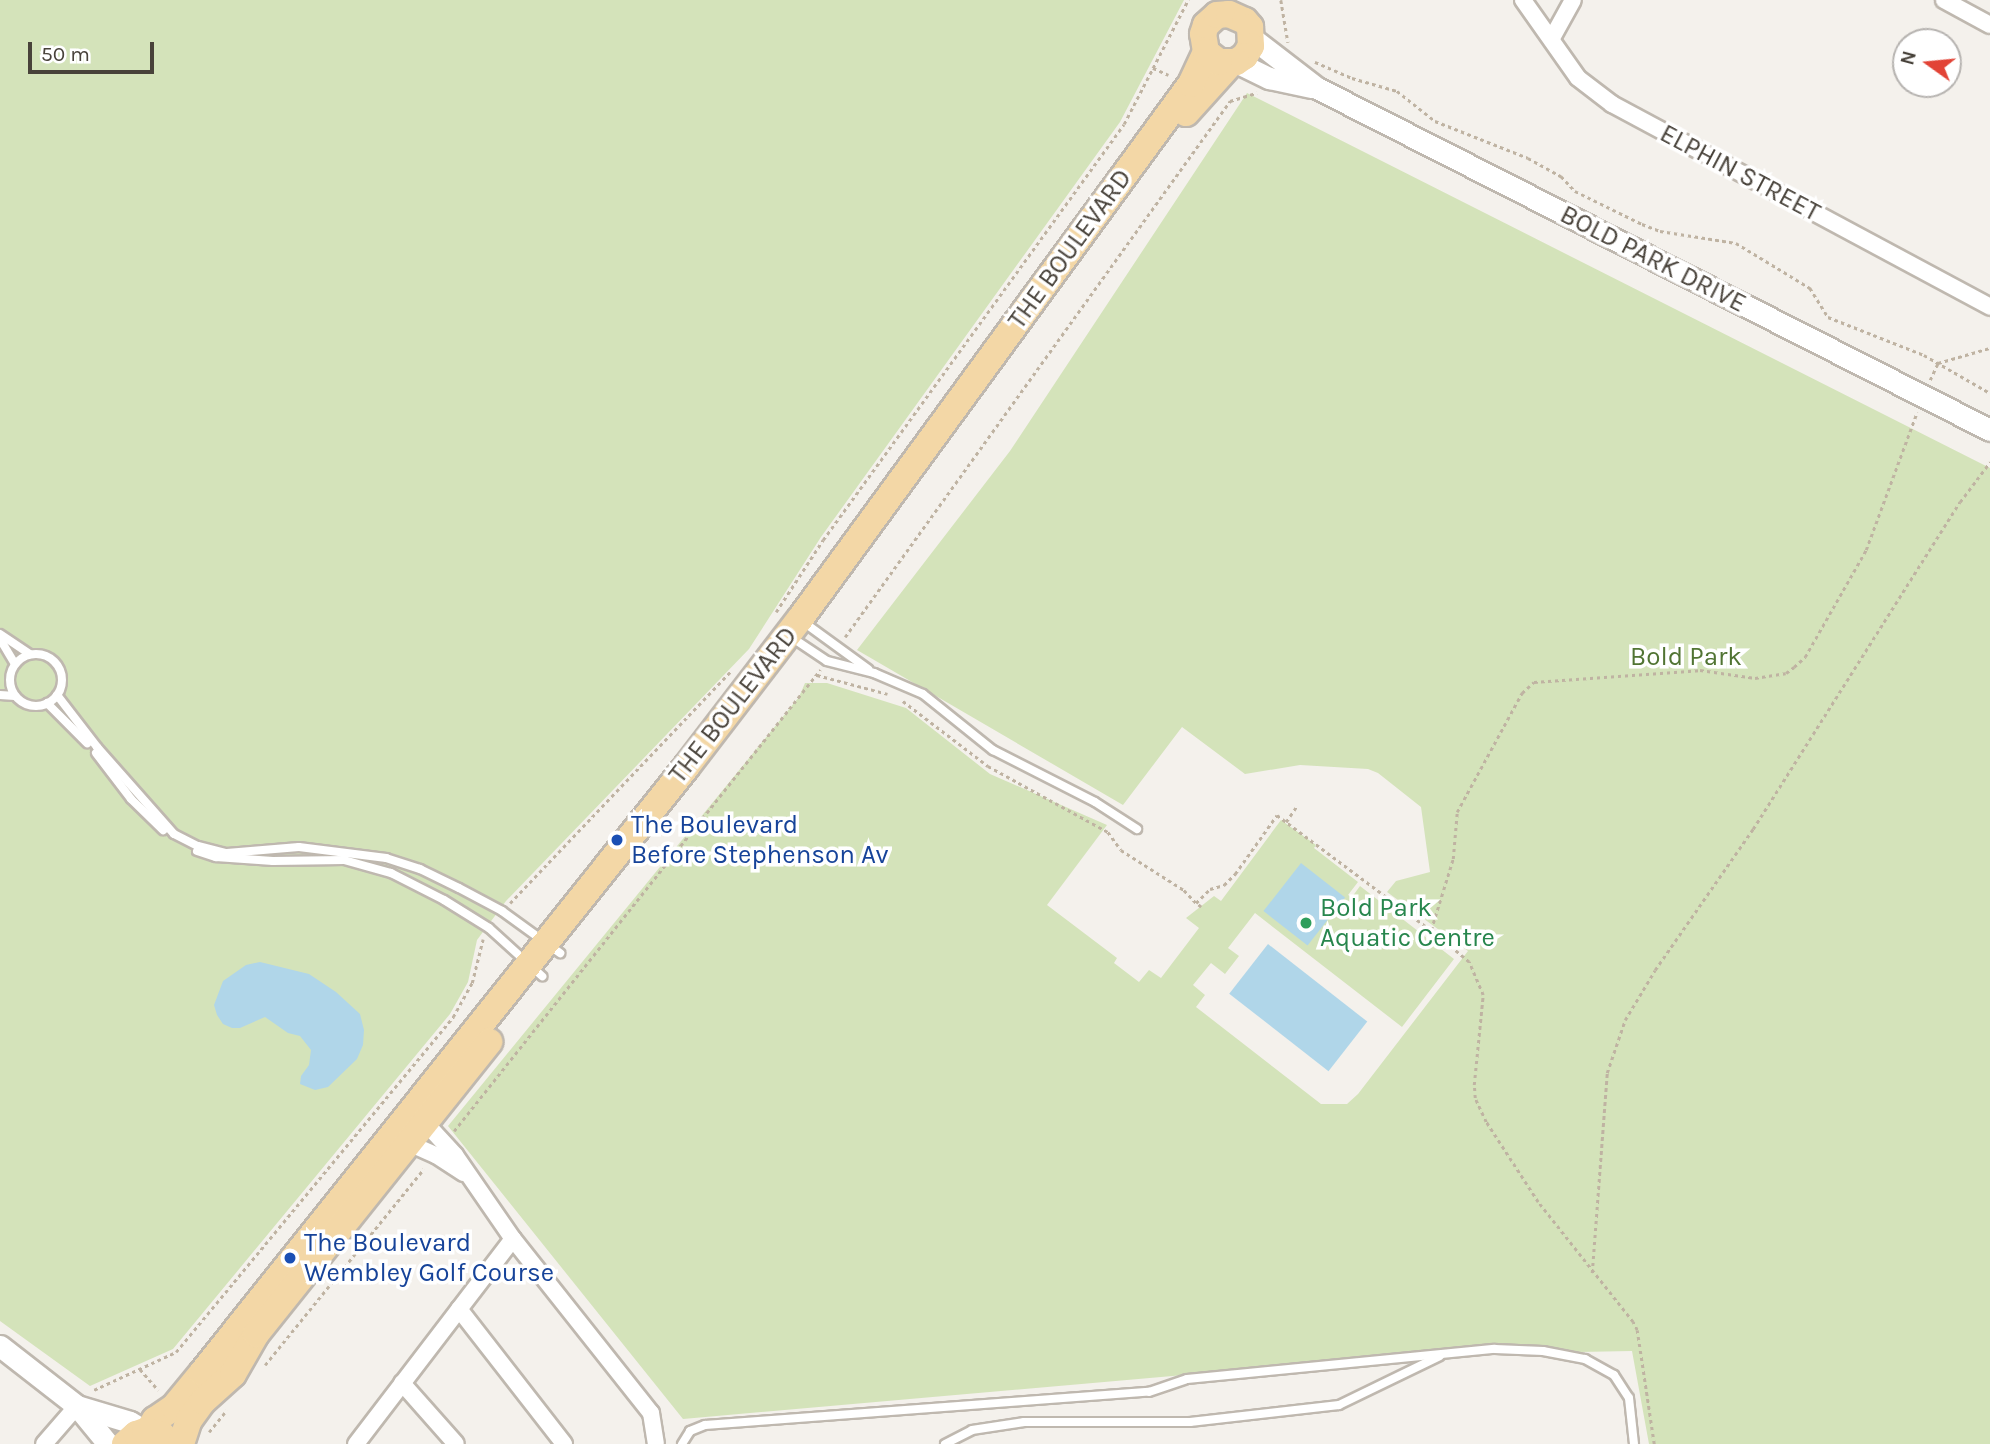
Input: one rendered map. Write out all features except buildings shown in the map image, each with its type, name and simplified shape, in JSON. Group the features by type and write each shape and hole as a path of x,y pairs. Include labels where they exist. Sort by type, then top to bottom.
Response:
{"main road":[{"name":"THE BOULEVARD","path":"139,1435 174,1407 401,1138 554,947 1179,121 1233,62 1245,56 1255,0"},
{"name":"THE BOULEVARD","path":"795,629 1191,84 1206,52 1202,34 1206,25 1223,8 1235,15 1251,33"},
{"path":"1206,52 1219,62 1233,62"},
{"name":"THE BOULEVARD","path":"181,1444 189,1420 203,1401 233,1374 256,1334 401,1138"},
{"path":"139,1435 158,1432 172,1444"}],"street":[{"name":"ELPHIN STREET","path":"1523,0 1578,78 1612,104 1990,307"},
{"path":"1552,38 1573,0"},
{"path":"1944,0 1990,25"},
{"name":"BOLD PARK DRIVE","path":"1251,33 1317,88 1924,394 1990,430"},
{"name":"BOLD PARK DRIVE","path":"1233,62 1269,79 1317,88"},
{"path":"419,1116 440,1149 466,1174 513,1239 650,1413 656,1444"},
{"path":"401,1138 440,1149"},
{"path":"356,1444 513,1239"},
{"path":"459,1309 564,1444"},
{"path":"0,1346 83,1399 130,1422 139,1435"},
{"path":"402,1383 456,1444"},
{"path":"44,1444 83,1399"},
{"path":"83,1399 108,1444"}],"lane":[{"path":"795,629 838,648 874,673"},
{"path":"795,629 827,661 874,673 923,694 993,750 1095,802 1137,829"},
{"path":"0,636 30,654 39,654 54,662 61,678 57,695 47,703 30,705 15,696 0,695"},
{"path":"0,636 15,664"},
{"path":"15,696 9,680 15,664 30,654"},
{"path":"57,695 153,813 174,834 226,853 299,847 386,858 420,869 502,911 554,947"},
{"path":"47,703 99,757 131,799 175,840 216,857 273,861 322,858 344,860 391,873 444,900 489,928 536,969"},
{"path":"682,1444 690,1431 705,1425 1149,1392 1187,1379 1495,1349 1544,1351 1585,1359 1614,1375 1629,1398 1634,1444"},
{"path":"945,1444 972,1430 1024,1422 1190,1422 1339,1405 1446,1354"}],"path":[{"path":"795,629 823,540 890,451 1124,124 1188,0"},
{"path":"1304,57 1352,78 1397,90 1435,121 1528,158 1560,176 1575,191 1642,224 1660,231 1737,243 1810,288 1828,317 1938,363 1990,393"},
{"path":"838,648 1230,101"},
{"path":"1431,930 1453,859 1457,812 1522,694 1534,682 1557,680 1700,670 1755,678 1786,673 1805,657 1866,550 1938,363 1990,348"},
{"path":"1592,1273 1607,1073 1625,1020 1655,970 1766,808 1960,502 1990,461"},
{"path":"260,1371 440,1149 827,661"},
{"path":"502,911 732,670"},
{"path":"817,675 892,695"},
{"path":"902,700 988,766 1108,832 1121,850 1184,890 1200,906"},
{"path":"1286,821 1296,807"},
{"path":"1196,903 1210,889 1224,885 1235,874 1274,817 1280,816 1469,962 1483,995 1475,1098 1486,1122 1538,1202 1637,1330 1654,1444"},
{"path":"83,1399 176,1352 453,1017 472,983 481,941 489,928"},
{"path":"207,1435 233,1403"}],"green space":[{"path":"0,0 1184,0 1120,122 821,537 749,649 506,901 477,940 468,982 450,1014 173,1349 90,1386 0,1321"},
{"name":"Bold Park","path":"1247,93 1990,468 1990,1444 1649,1444 1632,1351 1410,1355 683,1419 448,1126 799,697 805,683 827,683 906,708 990,774 1107,825 1047,905 1117,958 1114,963 1139,982 1149,970 1161,978 1199,928 1186,918 1214,896 1221,901 1281,820 1316,845 1314,848 1358,882 1348,895 1352,897 1360,886 1454,959 1402,1027 1255,913 1228,948 1239,956 1225,974 1211,963 1193,985 1205,995 1196,1007 1321,1104 1347,1104 1358,1094 1468,951 1387,892 1396,881 1430,872 1421,807 1378,773 1368,769 1300,765 1245,774 1182,727 1123,805 857,650 1010,451"}],"water":[{"path":"1301,863 1345,897 1308,946 1263,911"},
{"path":"1268,944 1367,1022 1329,1071 1229,994"},
{"path":"260,962 309,974 336,992 360,1014 364,1030 363,1045 357,1059 328,1087 315,1090 300,1084 301,1076 309,1065 311,1050 300,1036 288,1033 265,1017 240,1028 232,1028 223,1024 217,1015 214,1005 223,981 246,965"}],"place":[{"name":"The Boulevard Before Stephenson Av","path":"617,840"},
{"name":"Bold Park Aquatic Centre","path":"1306,923"},
{"name":"The Boulevard Wembley Golf Course","path":"290,1258"}]}
